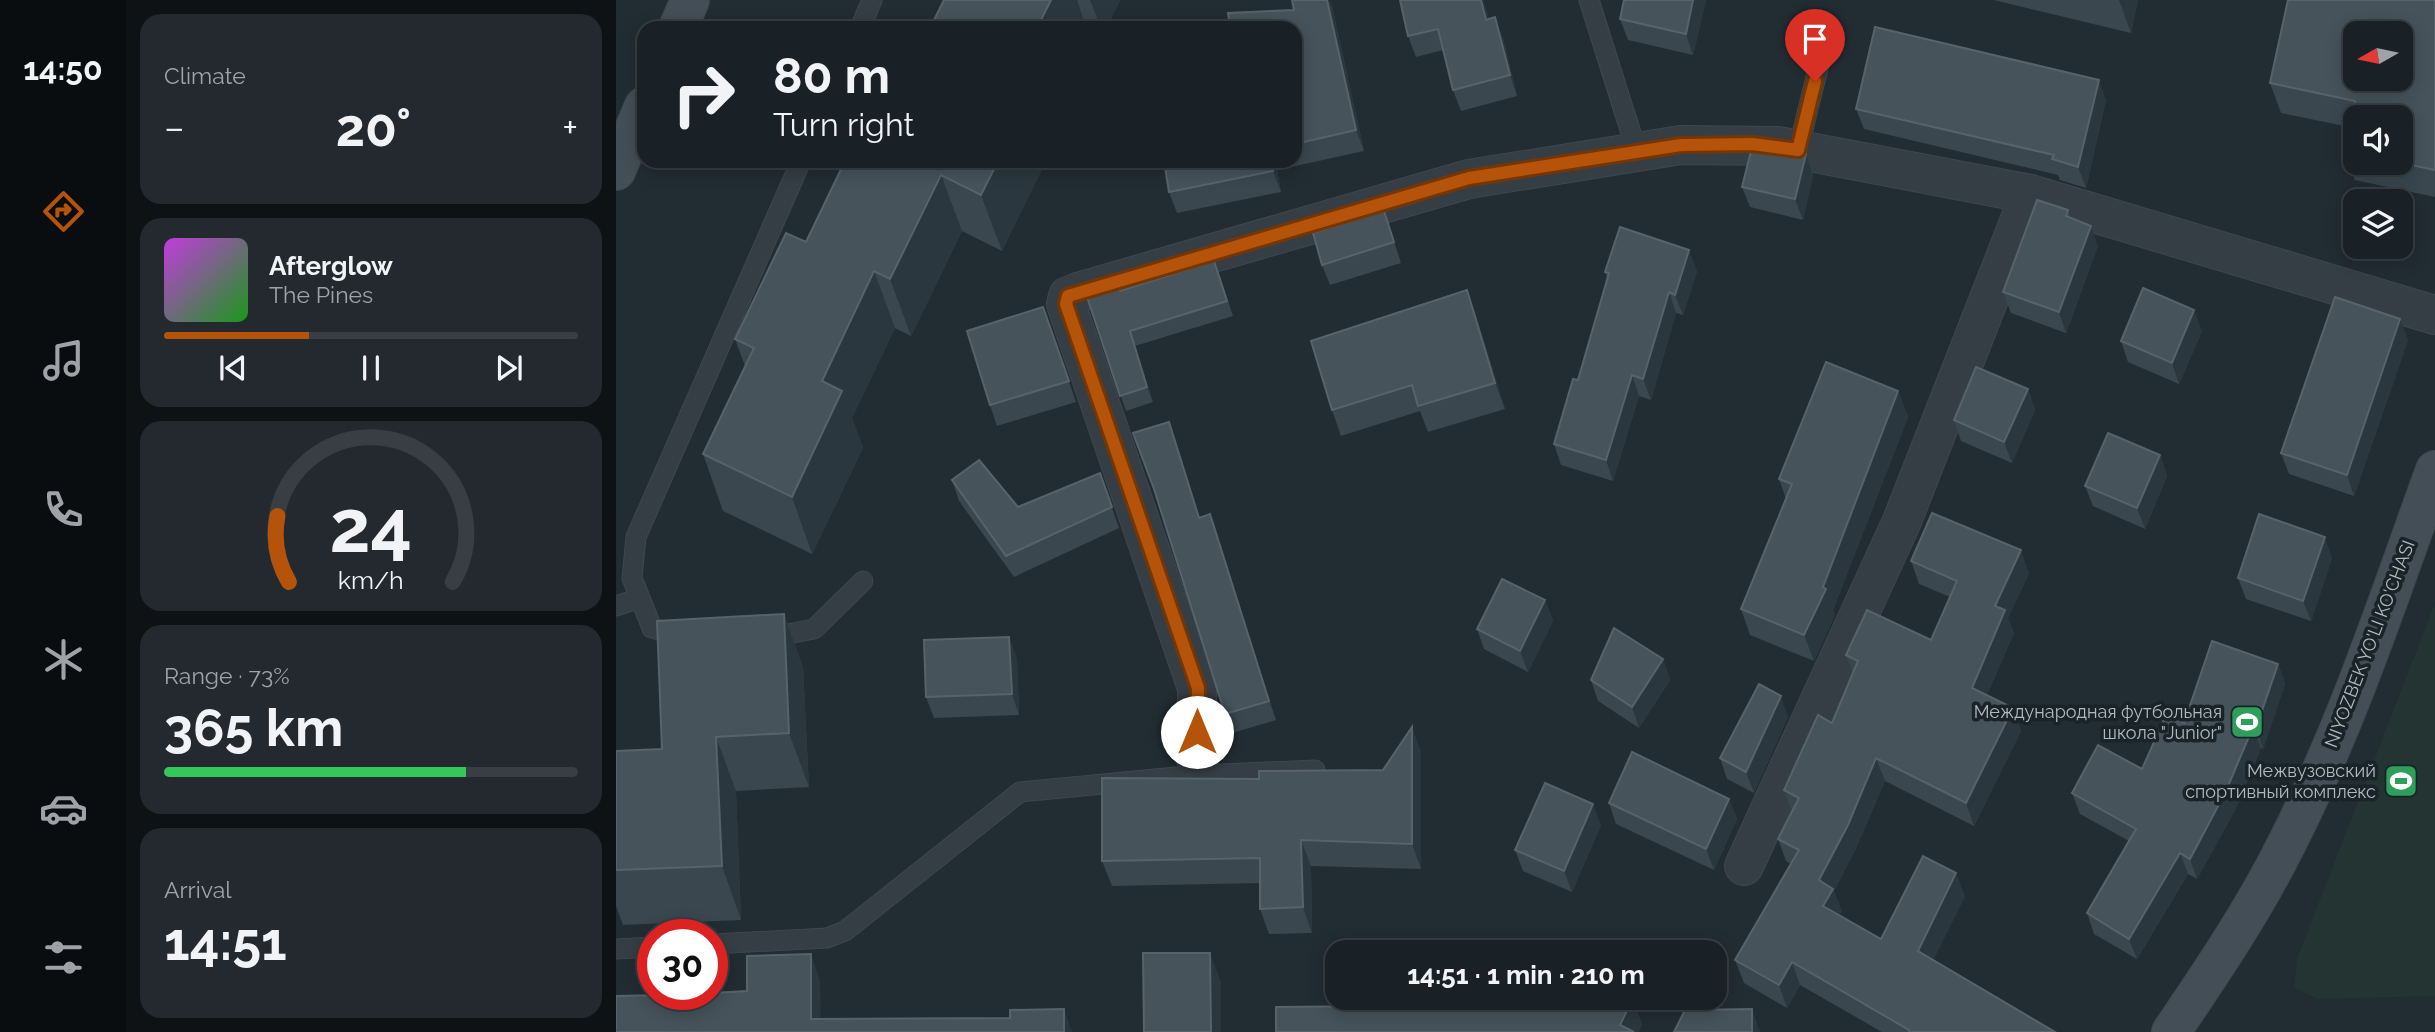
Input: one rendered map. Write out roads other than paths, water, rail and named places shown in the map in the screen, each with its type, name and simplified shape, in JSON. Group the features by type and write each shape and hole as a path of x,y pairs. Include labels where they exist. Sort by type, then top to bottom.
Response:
{"street":[{"path":"681,21 690,0"},
{"path":"616,172 637,122"},
{"path":"1198,775 1198,688 1066,304 1068,296 1469,178 1637,152 1704,144 1752,144 1798,150 2030,194 2435,315"},
{"path":"1744,866 1902,521 2030,194"},
{"name":"NIYOZBEK YO'LI KO'CHASI","path":"2171,1032 2248,915 2288,841 2323,765 2435,470"}],"lane":[{"path":"863,21 872,0"},
{"path":"1589,0 1637,152"},
{"path":"1798,150 1826,36"},
{"path":"697,641 652,628 632,578 636,537 798,168"},
{"path":"747,642 814,629 863,581"},
{"path":"616,606 640,598"},
{"path":"728,943 827,938 845,931 1020,792 1198,775 1315,770"},
{"path":"616,949 637,948"}],"place":[{"name":"Международная футбольная школа \"Junior\"","path":"2247,722"},
{"name":"Межвузовский спортивный комплекс","path":"2401,781"}]}
